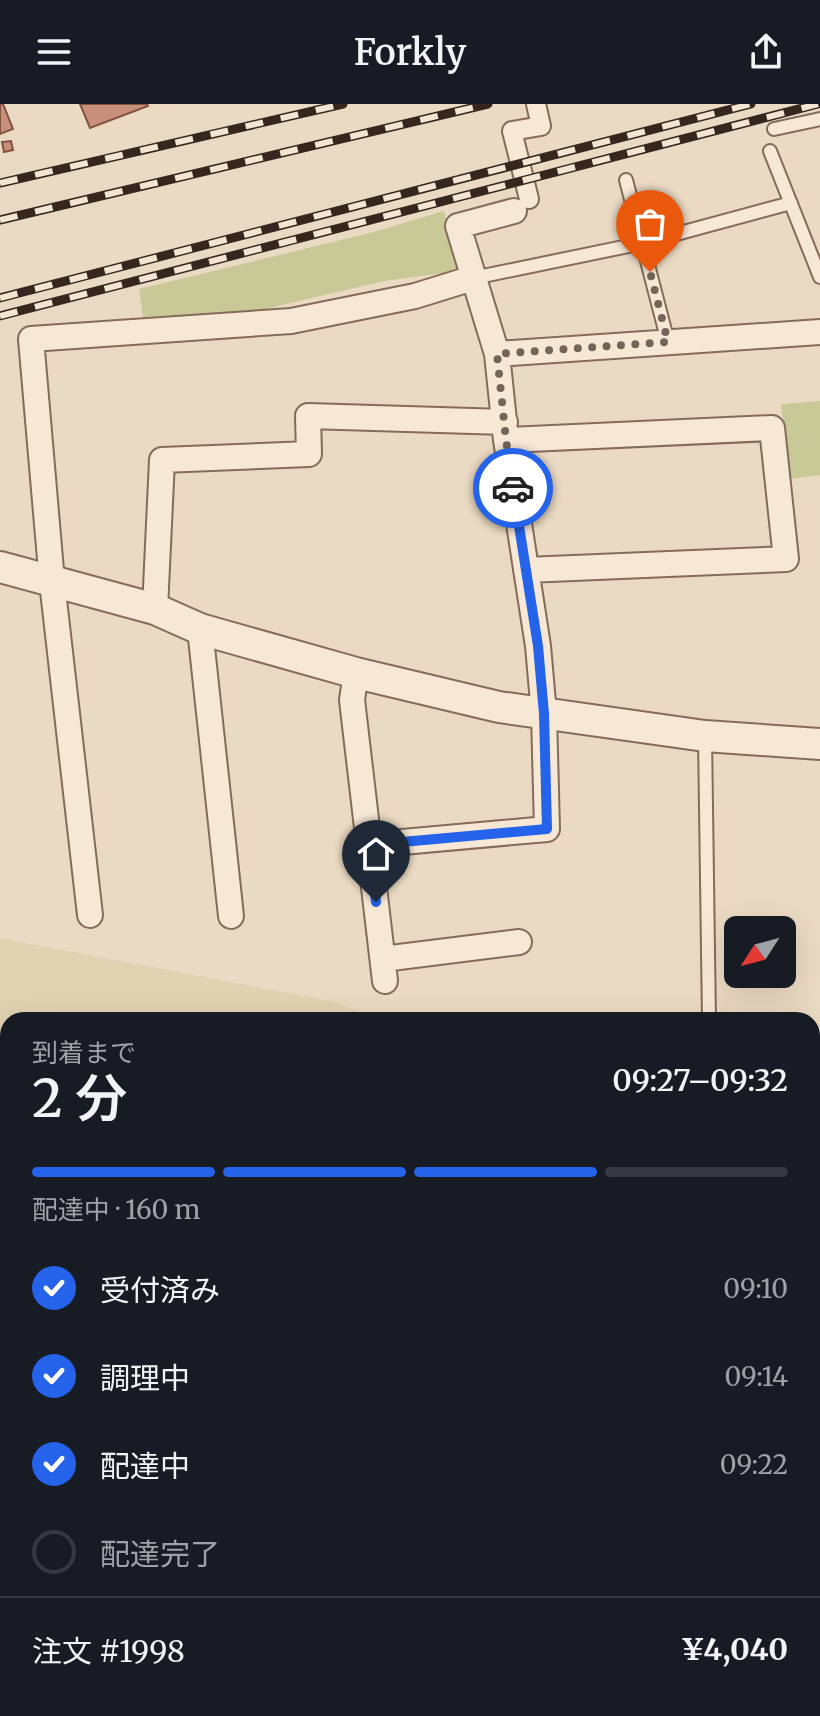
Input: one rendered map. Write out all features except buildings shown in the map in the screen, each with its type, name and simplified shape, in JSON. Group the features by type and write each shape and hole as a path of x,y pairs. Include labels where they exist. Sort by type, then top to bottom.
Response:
{"street":[{"path":"369,845 547,829 544,714 538,646 497,354 458,226 522,205 512,131 541,126 536,104"},
{"path":"90,915 52,582 31,339 291,321 415,296 473,278"},
{"path":"497,354 820,332"},
{"path":"155,609 162,460 309,454 308,416 506,431 772,428 786,559 526,570"},
{"path":"0,567 155,609 200,629 356,673 490,705 705,736 820,744"},
{"path":"200,629 231,916"},
{"path":"356,673 352,700 384,970 519,942"}],"lane":[{"path":"774,129 820,119"},
{"path":"770,151 820,277"},
{"path":"626,180 668,342"},
{"path":"473,278 643,243 791,203"},
{"path":"705,736 709,1012"}],"shaded area":[{"path":"444,211 459,271 384,281 261,310 143,318 139,289 370,233"},
{"path":"820,401 820,475 790,479 781,404"},
{"path":"0,938 336,1002 359,1012 0,1012"}],"railway":[{"path":"0,183 343,104"},
{"path":"0,220 488,104"},
{"path":"0,298 751,104"},
{"path":"0,316 818,104"}],"way so far":[{"path":"513,488 497,354 668,342 650,272"}],"route":[{"path":"376,902 369,845 547,829 544,714 538,646 513,488"}]}
